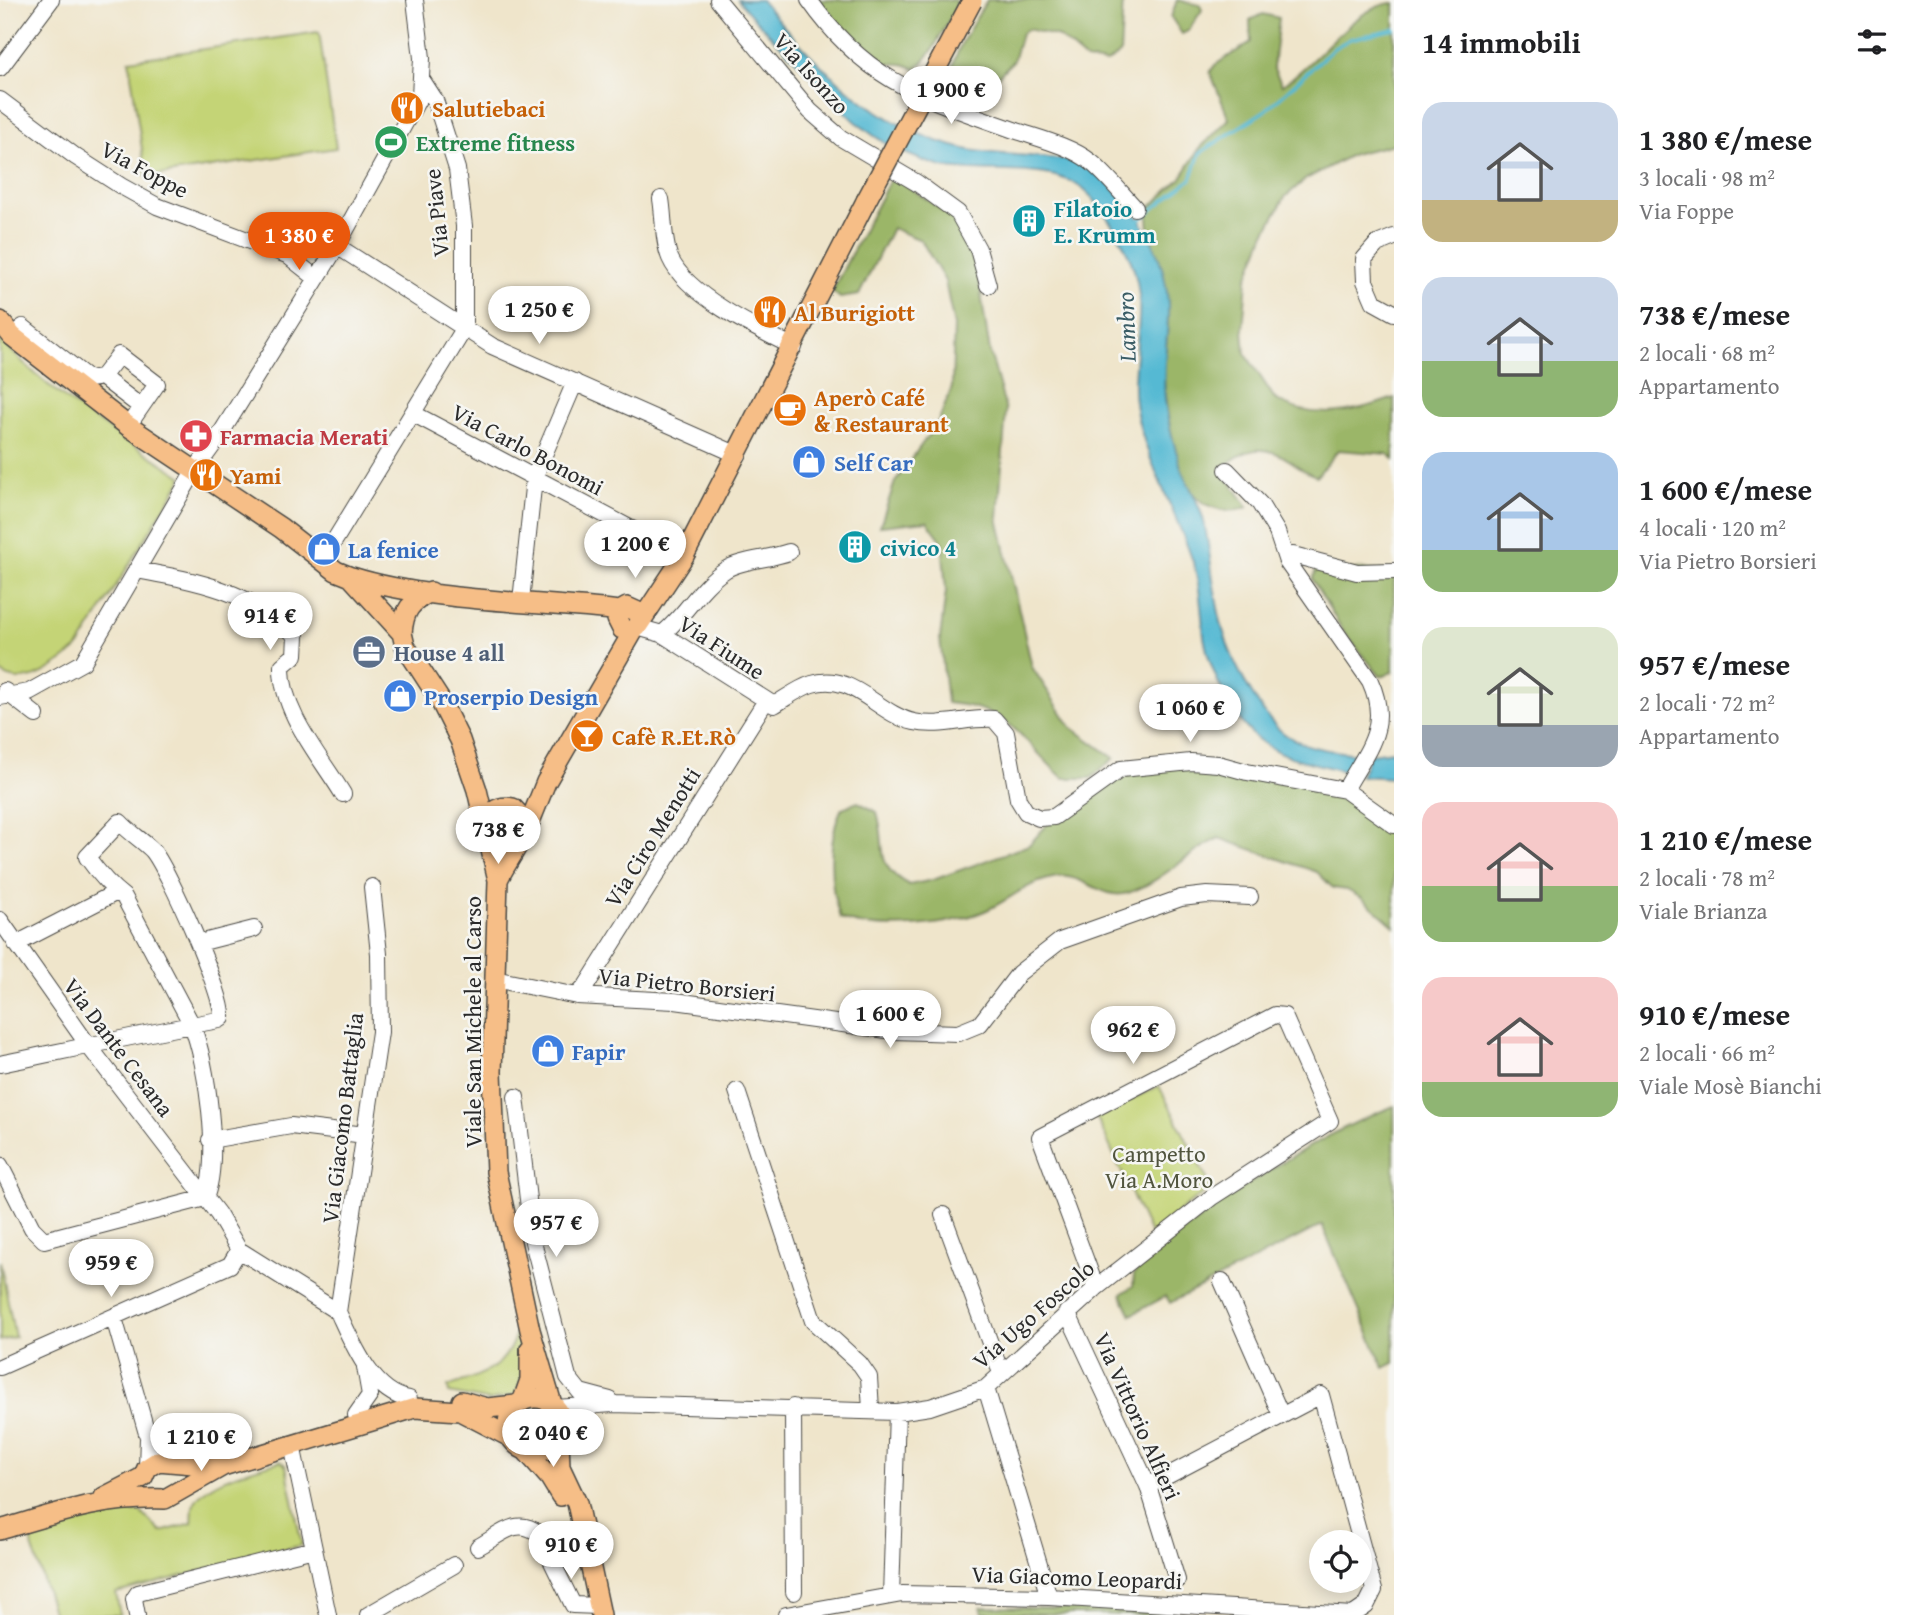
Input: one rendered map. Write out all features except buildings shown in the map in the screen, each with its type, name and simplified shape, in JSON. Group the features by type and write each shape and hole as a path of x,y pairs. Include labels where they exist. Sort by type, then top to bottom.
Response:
{"main road":[{"path":"498,880 521,839 546,782 611,668 628,621 663,586 684,556 972,1"},
{"name":"Viale San Michele al Carso","path":"6,328 128,426 281,528 336,569 403,640 440,700 460,740 477,790 498,880 492,1072 496,1172 530,1330 554,1406"},
{"path":"336,569 372,583 431,592 593,608 628,621"},
{"path":"403,640 405,612 409,604 431,592"},
{"path":"521,839 498,846 487,832 490,814 521,802 546,782"},
{"path":"477,790 523,816 521,839"},
{"name":"Viale San Michele al Carso","path":"519,1403 530,1380 530,1330"},
{"path":"94,1502 145,1473 158,1461 173,1464 221,1460 409,1399 442,1398 487,1408 538,1398 554,1406 561,1416 560,1467 577,1503 599,1611"},
{"path":"510,1437 507,1424 519,1403"},
{"path":"0,1530 94,1502 153,1497 166,1499 223,1466 415,1408 428,1408 460,1411 510,1437 550,1478 582,1538"},
{"path":"527,1452 542,1452 560,1437"},
{"path":"173,1464 182,1479 180,1490"},
{"path":"145,1473 145,1488 153,1497"}],"street":[{"path":"0,68 51,0"},
{"name":"Via Isonzo","path":"718,0 810,111 841,138 917,183 958,214 978,249 988,285"},
{"path":"809,0 852,52 886,79 935,101 1069,150 1090,161 1135,208"},
{"path":"3,693 29,692 54,681 83,662 195,470 337,246 420,96 420,3"},
{"name":"Via Piave","path":"422,80 435,100 457,169 464,226 464,329"},
{"name":"Via Foppe","path":"0,100 121,187 157,205 287,255 316,278"},
{"path":"661,199 670,259 694,287 714,304 794,347"},
{"path":"1394,237 1377,244 1364,259 1365,281 1374,302 1394,313"},
{"path":"337,246 492,346 738,455"},
{"path":"6,328 23,327 141,407"},
{"path":"336,569 414,414 464,329"},
{"path":"96,378 119,355 157,384 128,426"},
{"path":"521,601 534,478 575,382"},
{"name":"Via Carlo Bonomi","path":"414,414 658,542"},
{"path":"1227,470 1260,503 1277,532 1287,562 1370,681 1380,714 1378,732 1345,790 1394,825"},
{"path":"662,634 688,603 726,568 769,560 789,552"},
{"path":"1287,562 1293,555 1301,555 1340,569 1394,571"},
{"path":"136,570 210,583 275,615 296,636 295,655 282,666 282,685 302,727 343,794"},
{"name":"Via Fiume","path":"628,621 662,634 765,702 774,705 811,684 840,682 857,688 900,719 933,724 959,723 975,718 994,719 1006,733 1018,799 1026,813 1039,818 1054,817 1121,769 1166,763 1217,764 1345,790"},
{"path":"3,693 36,715"},
{"name":"Via Ciro Menotti","path":"577,996 586,986 765,702"},
{"path":"0,1064 88,1045 192,1025 219,1020 223,1014 199,943 153,851 136,840 120,822 87,857 108,879 115,893 124,897 192,1025 202,1057 213,1168 205,1198 51,1240 38,1236 32,1228 0,1165"},
{"name":"Via Giacomo Battaglia","path":"338,1312 380,1032 379,954 372,887"},
{"path":"16,944 115,893"},
{"name":"Via Pietro Borsieri","path":"494,979 577,996 675,1001 894,1031 958,1033 980,1024 1019,973 1060,942 1181,898 1207,895 1250,897"},
{"name":"Via Dante Cesana","path":"0,920 88,1045 218,1214 239,1250"},
{"path":"199,943 254,929"},
{"name":"Via Ugo Foscolo","path":"554,1406 613,1404 793,1407 897,1412 930,1407 986,1388 1067,1312 1212,1197 1330,1121 1284,1016 1275,1015 1040,1137 1096,1288"},
{"path":"737,1091 813,1321 860,1364 869,1377 871,1410"},
{"path":"516,1097 533,1242 568,1377 580,1392 609,1399 613,1404"},
{"path":"210,1140 291,1126 365,1135"},
{"path":"943,1215 1000,1373"},
{"path":"0,1367 230,1265 239,1250 338,1312 363,1358 384,1388 399,1398 409,1399"},
{"path":"1147,1486 1281,1415 1222,1281"},
{"name":"Via Vittorio Alfieri","path":"1067,1312 1147,1486 1177,1580"},
{"path":"114,1318 148,1437 145,1473"},
{"path":"356,1415 370,1395 363,1358"},
{"path":"986,1388 1049,1597"},
{"name":"Via Giacomo Leopardi","path":"786,1615 891,1596 1049,1597 1184,1610 1353,1615 1366,1606 1374,1590 1321,1395 1281,1415"},
{"path":"560,1437 581,1413 595,1405"},
{"path":"793,1407 794,1592"},
{"path":"891,1596 897,1412"},
{"path":"148,1437 173,1464"},
{"path":"292,1446 328,1615"},
{"path":"478,1547 509,1527 519,1524 530,1527 538,1533 573,1605 599,1611"},
{"path":"137,1615 134,1599 138,1593 314,1549"},
{"path":"368,1615 454,1565"}],"green space":[{"path":"817,0 956,0 956,7 932,51 916,70 902,64 879,62 861,52 844,36"},
{"path":"987,0 1123,0 1120,54 1106,63 1086,60 1059,37 1028,29 1021,34 1013,61 993,81 951,78 959,49"},
{"path":"1177,0 1200,5 1202,10 1188,31 1182,34 1171,17"},
{"path":"1394,3 1394,144 1353,154 1306,179 1285,197 1265,233 1247,279 1243,329 1245,353 1275,399 1289,406 1304,411 1349,411 1394,398 1394,459 1388,454 1338,450 1317,476 1273,452 1247,452 1221,469 1248,507 1234,510 1213,507 1194,495 1188,486 1173,439 1164,377 1168,307 1164,282 1150,234 1148,209 1180,179 1200,148 1229,119 1210,72 1215,65 1251,42 1250,20 1263,14 1279,18 1273,67 1282,85 1365,13"},
{"path":"319,32 336,148 146,177 129,60"},
{"path":"892,176 951,216 975,255 990,352 1006,410 998,518 1032,667 1071,727 1114,758 1091,778 1063,778 1013,727 1001,719 987,711 947,703 940,638 946,591 942,541 927,521 880,526 895,482 939,420 952,387 954,326 945,281 921,240 892,228 859,295 840,298 832,291"},
{"path":"0,338 63,397 183,477 78,648 41,674 20,679 0,672"},
{"path":"1317,568 1394,571 1393,672 1380,676 1343,631 1312,579"},
{"path":"1166,763 1345,790 1394,825 1394,926 1363,899 1347,890 1333,888 1317,872 1219,838 1152,882 1128,893 1110,893 1076,879 1058,877 1031,885 976,914 938,923 874,926 840,918 831,862 834,833 842,808 858,802 877,812 886,863 897,878 909,885 933,880 1029,845 1054,817 1102,780"},
{"name":"Campetto Via A.Moro","path":"1159,1086 1211,1187 1150,1234 1096,1116"},
{"path":"1394,1106 1394,1363 1384,1368 1322,1225 1170,1303 1166,1296 1131,1315 1121,1294 1133,1286 1134,1274 1191,1225 1291,1157 1326,1137"},
{"path":"0,1261 15,1337 0,1341"},
{"path":"518,1323 523,1372 516,1394 490,1401 449,1393 448,1387 485,1372 503,1359"},
{"path":"535,1408 548,1414 554,1427 548,1440 535,1446 522,1440 516,1427 522,1414"},
{"path":"281,1461 286,1466 302,1545 116,1593 120,1615 54,1615 30,1539 115,1511 141,1512 161,1532 192,1523 193,1507 206,1489 231,1476"},
{"path":"981,1607 1174,1610 1176,1615 983,1613"}],"water":[{"path":"738,0 761,0 827,71 877,111 904,127 965,149 1077,163 1096,174 1128,204 1152,241 1165,282 1168,304 1164,387 1167,416 1181,467 1203,518 1219,614 1231,654 1261,708 1289,737 1317,748 1366,755 1356,775 1274,750 1242,723 1221,688 1210,662 1204,637 1194,565 1148,452 1135,406 1139,314 1137,280 1123,244 1095,201 1070,181 1054,176 943,167 896,149 869,132 844,111"},
{"path":"1394,751 1394,778 1361,776 1370,754"}],"waterway":[{"path":"1138,221 1191,179 1200,153 1266,110 1334,48 1350,39 1394,29"}],"place":[{"name":"Salutiebaci","path":"407,108"},
{"name":"Extreme fitness","path":"391,142"},
{"name":"Filatoio E. Krumm","path":"1029,221"},
{"name":"Al Burigiott","path":"770,312"},
{"name":"Aperò Café & Restaurant","path":"790,410"},
{"name":"Farmacia Merati","path":"196,436"},
{"name":"Self Car","path":"809,462"},
{"name":"Yami","path":"206,475"},
{"name":"civico 4","path":"855,547"},
{"name":"La fenice","path":"324,549"},
{"name":"House 4 all","path":"369,652"},
{"name":"Proserpio Design","path":"400,696"},
{"name":"Cafè R.Et.Rò","path":"587,736"},
{"name":"Fapir","path":"548,1051"}],"water label":[{"name":"Lambro","path":"1126,327"}]}
